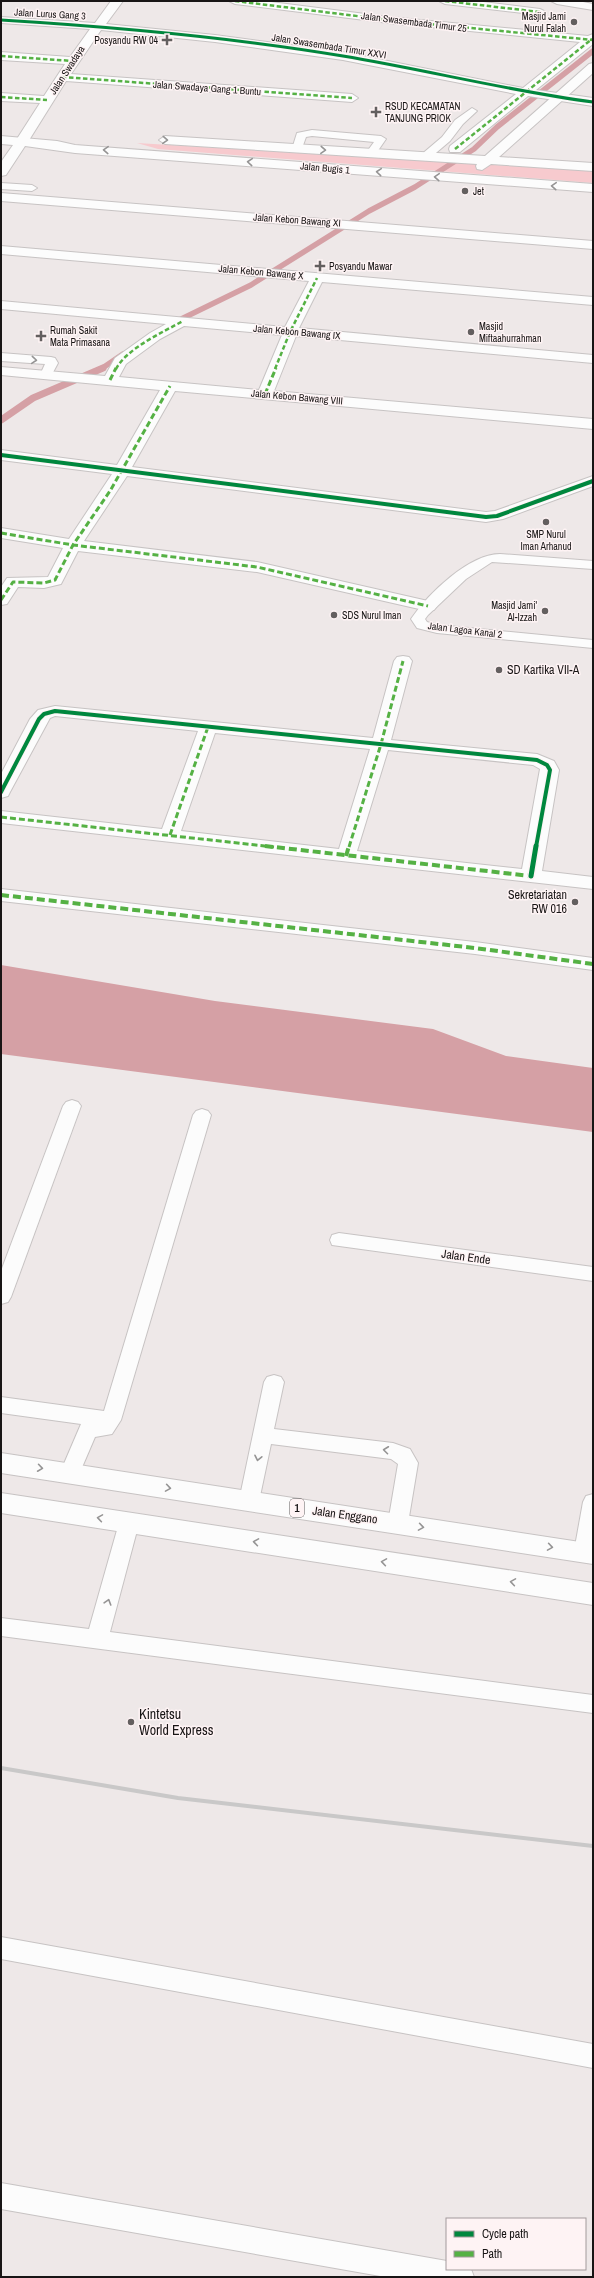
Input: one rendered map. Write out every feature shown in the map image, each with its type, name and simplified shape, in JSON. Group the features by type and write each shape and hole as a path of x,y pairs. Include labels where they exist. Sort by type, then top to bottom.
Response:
{"main road":[{"name":"Jalan Swadaya","path":"1,172 73,60 117,1"},
{"name":"Jalan Swasembada Timur 25","path":"235,1 389,20 592,39"},
{"path":"445,1 540,12"},
{"path":"556,1 593,7"},
{"name":"Jalan Lurus Gang 3","path":"1,20 97,26"},
{"name":"Jalan Swasembada Timur XXVI","path":"97,26 168,32 344,56 555,97 593,102"},
{"path":"455,149 529,92 592,39"},
{"path":"1,56 73,60"},
{"path":"462,178 555,97 593,67"},
{"name":"Jalan Swadaya Gang 1 Buntu","path":"62,77 352,98"},
{"path":"1,97 47,100"},
{"name":"Jalan Bugis 1","path":"57,145 112,139"},
{"name":"Jalan Bugis 1","path":"153,139 593,167"},
{"name":"Jalan Bugis 1","path":"1,140 57,145 75,149 130,146 418,175 593,188"},
{"name":"Jalan Kebon Bawang XI","path":"1,197 332,222 593,245"},
{"name":"Jalan Kebon Bawang X","path":"1,250 593,301"},
{"path":"265,394 290,332 317,278"},
{"name":"Jalan Kebon Bawang IX","path":"1,305 593,360"},
{"path":"105,380 120,361 155,336 182,321"},
{"name":"Jalan Kebon Bawang VIII","path":"1,371 593,424"},
{"path":"1,600 13,582 44,584 54,580 73,545 121,470 170,386"},
{"path":"1,455 486,517 497,516 593,481"},
{"path":"1,533 73,545 258,567 428,606"},
{"path":"346,856 381,744 403,661"},
{"path":"1,792 35,726 44,714 55,712 537,760 547,765 550,770 531,876"},
{"path":"170,835 208,727"},
{"path":"1,817 593,883"},
{"path":"1,895 475,948 593,964"},
{"name":"Jalan Enggano","path":"1,1463 589,1553"},
{"path":"1,1503 593,1594"}],"lane":[{"path":"430,156 446,140 459,122 472,111"},
{"path":"1,186 32,188"},
{"path":"1,357 51,361 52,376"},
{"name":"Jalan Lagoa Kanal 2","path":"593,565 500,558 488,559 475,566 428,606 418,619 422,625 437,629 593,644"},
{"path":"1,1297 72,1106"},
{"path":"70,1473 88,1429 105,1429 111,1420 202,1115"},
{"name":"Jalan Ende","path":"339,1240 593,1274"},
{"path":"249,1501 274,1382"},
{"path":"1,1405 111,1420"},
{"path":"262,1435 392,1451 403,1455 408,1463 398,1523"},
{"path":"589,1553 593,1502"},
{"path":"97,1639 129,1523"},
{"path":"1,1627 593,1704"},
{"path":"1,1948 593,2056"},
{"path":"1,2196 461,2277"}],"shaded area":[{"path":"137,143 593,171 593,183 158,149"},
{"path":"1,965 215,1001 433,1029 506,1056 593,1068 593,1132 1,1054"}],"waterway":[{"path":"173,323 251,285 369,211 415,187 474,149 497,127 593,51"},
{"path":"102,369 123,354"},
{"path":"1,420 33,398 102,369"}],"railway":[{"path":"1,1768 178,1798 593,1846"}],"marked path":[{"path":"235,1 389,20 593,40"},
{"path":"445,1 540,12"},
{"path":"455,149 592,39"},
{"path":"1,56 73,61"},
{"path":"62,77 352,98"},
{"path":"1,97 47,100"},
{"path":"265,394 290,332 317,278"},
{"path":"110,380 120,361 155,336 183,321"},
{"path":"1,600 13,582 44,583 55,580 73,545 110,491 170,386"},
{"path":"1,533 73,545 257,567 428,606"},
{"path":"346,856 381,744 403,661"},
{"path":"170,835 208,727"},
{"path":"1,817 531,876"},
{"path":"1,895 475,948 593,964"}],"cycle path":[{"path":"1,20 130,29 258,44 343,56 530,93 593,102"},
{"path":"1,455 486,517 497,516 593,481"},
{"path":"1,792 39,719 44,714 55,711 537,760 547,765 550,770 531,876"}],"place":[{"name":"Masjid Jami Nurul Falah","path":"574,22"},
{"name":"Posyandu RW 04","path":"167,40"},
{"name":"RSUD KECAMATAN TANJUNG PRIOK","path":"376,112"},
{"name":"Jet","path":"465,191"},
{"name":"Posyandu Mawar","path":"320,266"},
{"name":"Masjid Miftaahurrahman","path":"471,332"},
{"name":"Rumah Sakit Mata Primasana","path":"41,336"},
{"name":"SMP Nurul Iman Arhanud","path":"546,522"},
{"name":"Masjid Jami' Al-Izzah","path":"545,611"},
{"name":"SDS Nurul Iman","path":"334,615"},
{"name":"SD Kartika VII-A","path":"499,670"},
{"name":"Sekretariatan RW 016","path":"575,902"},
{"name":"Kintetsu World Express","path":"131,1722"}]}
